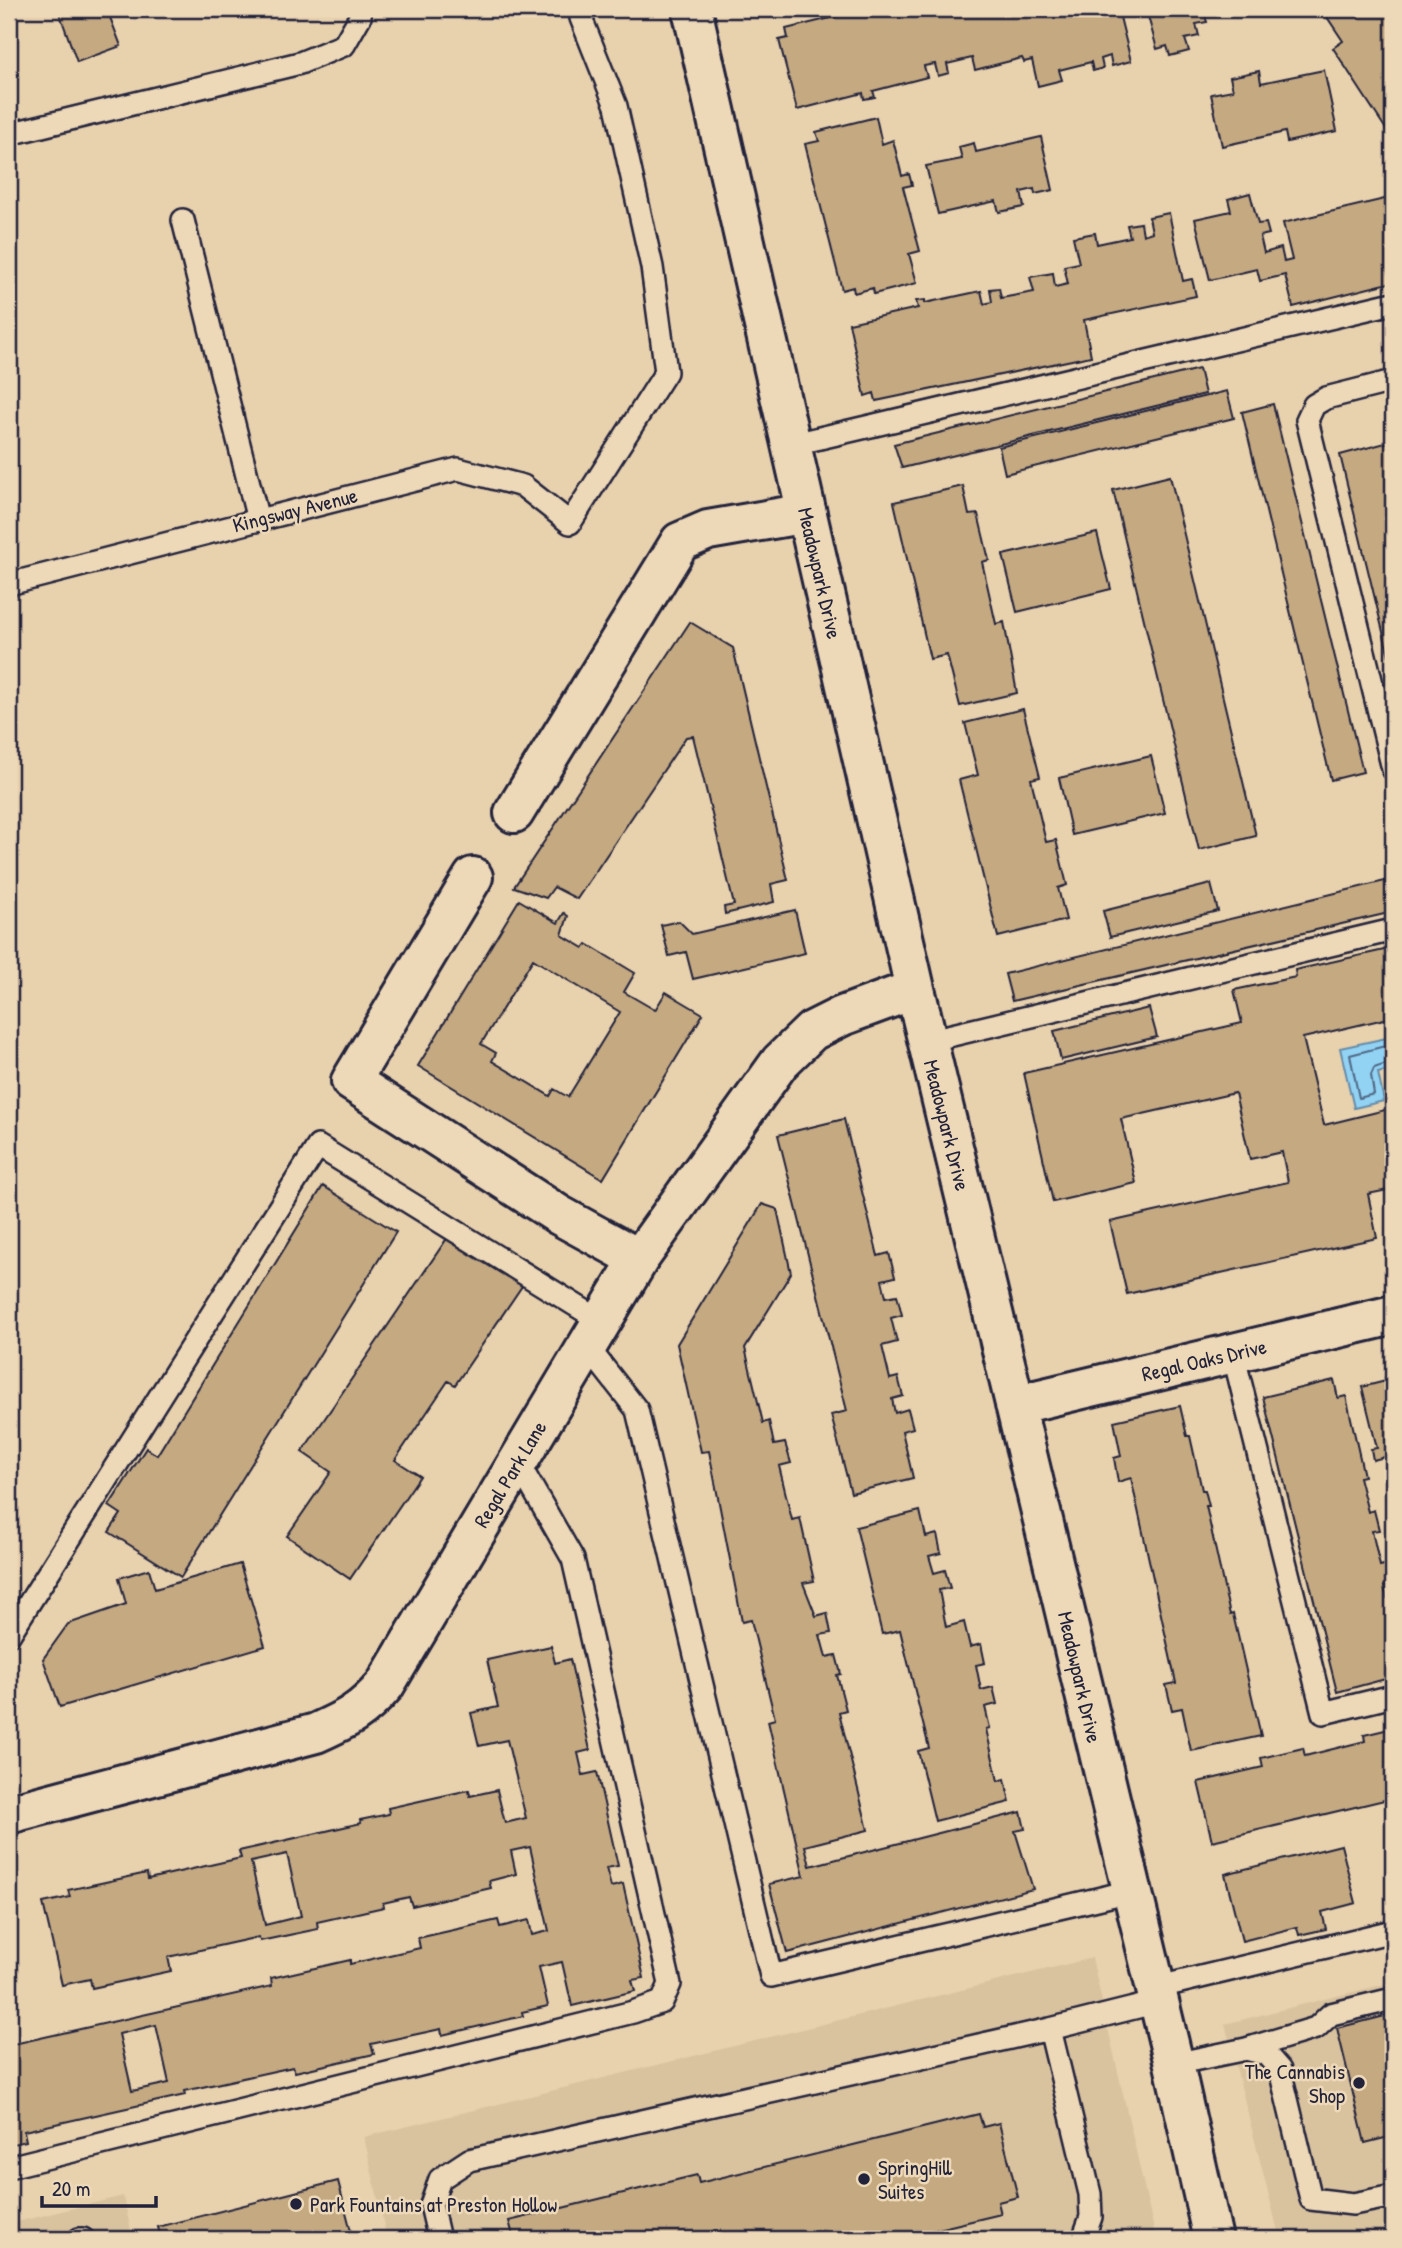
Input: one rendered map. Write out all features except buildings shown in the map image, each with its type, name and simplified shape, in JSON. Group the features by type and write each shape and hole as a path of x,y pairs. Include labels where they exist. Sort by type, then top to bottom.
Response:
{"street":[{"name":"Meadowpark Drive","path":"692,9 927,1041 1174,2064 1213,2239"},
{"path":"514,813 680,542 708,530 807,513"},
{"path":"473,877 351,1081 559,1215 639,1259"},
{"name":"Regal Park Lane","path":"9,1814 316,1733 353,1716 371,1701 384,1685 639,1259 780,1062 812,1031 842,1016 915,989"},
{"name":"Regal Oaks Drive","path":"1015,1405 1393,1315"}],"lane":[{"path":"9,134 300,63 345,45 360,17 360,9"},
{"name":"Kingsway Avenue","path":"9,583 458,469 523,486 570,523 666,372 652,267 615,106 581,18 582,9"},
{"path":"183,220 258,520"},
{"path":"790,445 1393,303"},
{"path":"1393,381 1326,398 1314,405 1307,420 1393,769"},
{"path":"927,1041 1393,930"},
{"path":"9,1635 318,1146 594,1333 637,1410 771,1976 1131,1891"},
{"path":"1233,1353 1323,1713 1393,1696"},
{"path":"9,2167 620,2015 662,2002 670,1984 573,1559 517,1461"},
{"path":"439,2239 431,2205 440,2179 469,2160 1050,2029 1157,1995 1393,1931"},
{"path":"1174,2064 1245,2049 1316,2028 1331,2014 1393,1999"},
{"path":"1050,2029 1090,2194 1091,2217 1083,2239"},
{"path":"1245,2049 1266,2054 1280,2070 1311,2199 1353,2204 1393,2196"}],"shaded area":[{"path":"1092,1958 1156,2239 387,2239 364,2137"},
{"path":"1393,1982 1393,2239 1280,2239 1225,2024"},
{"path":"123,2196 133,2239 9,2239 9,2224"}],"water":[{"path":"1391,1037 1393,1069 1378,1073 1384,1101 1354,1108 1340,1048"}],"place":[{"name":"The Cannabis Shop","path":"1359,2083"},
{"name":"SpringHill Suites","path":"864,2179"},
{"name":"Park Fountains at Preston Hollow","path":"296,2204"}]}
